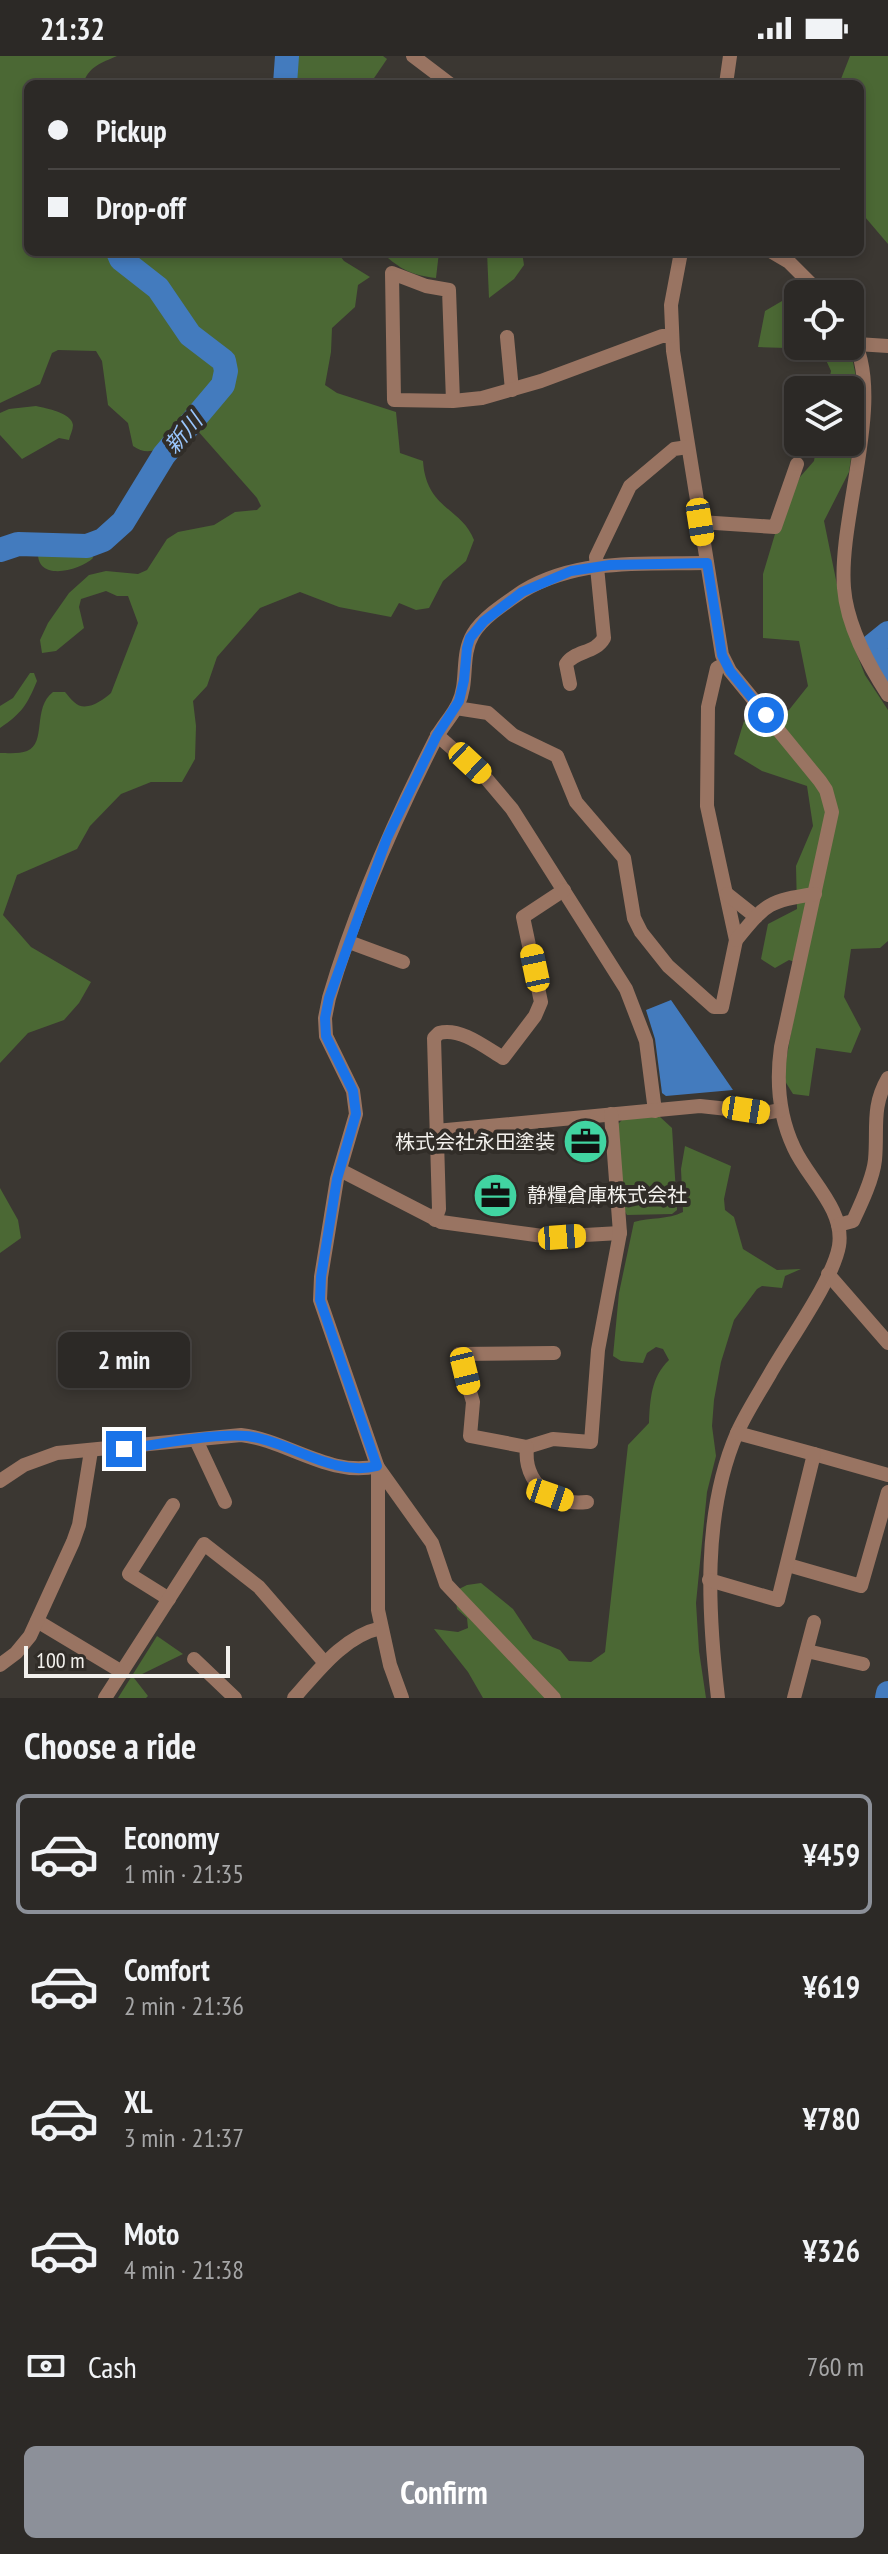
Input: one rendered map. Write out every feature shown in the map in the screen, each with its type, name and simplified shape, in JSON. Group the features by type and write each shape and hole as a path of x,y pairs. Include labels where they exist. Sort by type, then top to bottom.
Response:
{"street":[{"path":"413,56 445,80"},
{"path":"727,80 730,56"},
{"path":"680,256 673,289 671,336 720,647 725,664 826,790 832,812 781,1047 778,1082 781,1110 794,1149 829,1205 838,1225 839,1249 828,1274 737,1433 719,1494 709,1580 709,1615 718,1698"},
{"path":"779,256 807,280"},
{"path":"453,401 449,290 426,286 392,273 394,400 453,401 482,398 662,336 671,336"},
{"path":"507,337 512,390"},
{"path":"864,342 888,346"},
{"path":"861,360 866,395 844,544 844,591 862,656 888,695"},
{"path":"570,684 566,664 569,659 593,650 604,638 596,557 630,486 674,449 688,447"},
{"path":"700,522 775,527 797,464"},
{"path":"554,1698 446,1584 432,1543 377,1466 320,1300 321,1277 340,1170 354,1126 356,1103 329,1044 325,1027 329,998 387,838 437,735 456,708 463,691 467,648 476,629 533,586 571,571 597,566 707,563"},
{"path":"456,708 488,713 513,735 557,756 576,802 624,858 634,918 641,932 668,966 714,1007 722,1007 736,940 707,806 709,699 717,668 725,664"},
{"path":"437,735 499,792 524,826 634,1006 646,1041 655,1111"},
{"path":"435,1220 439,1209 434,1038 439,1033 453,1033 472,1039 503,1058 535,1016 541,1002 523,917 564,890"},
{"path":"727,894 756,917"},
{"path":"736,940 774,901 815,894"},
{"path":"349,942 403,962"},
{"path":"838,1225 853,1221 882,1164 875,1115 881,1090 888,1078"},
{"path":"436,1131 713,1106 765,1113 781,1110"},
{"path":"554,1353 459,1354 473,1402 470,1436 527,1447 553,1439 591,1442 598,1350 620,1233 611,1114"},
{"path":"340,1170 435,1220 457,1226 539,1236 620,1233"},
{"path":"828,1274 888,1343"},
{"path":"737,1433 888,1475"},
{"path":"0,1481 40,1458 57,1453 229,1436 254,1437 318,1461 367,1469 377,1466"},
{"path":"196,1440 225,1502"},
{"path":"527,1447 525,1464 533,1480 550,1495 573,1503 587,1502"},
{"path":"0,1665 24,1645 77,1534 91,1451"},
{"path":"709,1580 778,1600 814,1454"},
{"path":"377,1466 381,1628 402,1698"},
{"path":"788,1565 861,1586 888,1492"},
{"path":"169,1599 129,1574 173,1505"},
{"path":"105,1698 204,1544 259,1587 325,1663"},
{"path":"37,1621 122,1672"},
{"path":"794,1698 814,1622"},
{"path":"294,1698 325,1663 347,1645 381,1628"},
{"path":"807,1651 863,1664"},
{"path":"194,1659 235,1698"}],"green space":[{"path":"0,56 117,56 92,69 85,80 24,80 24,256 115,256 120,265 159,297 186,338 219,364 220,378 216,387 165,445 149,451 133,446 128,423 108,405 102,361 96,351 58,350 52,353 40,384 0,403"},
{"path":"293,56 383,56 387,59 373,80 290,80"},
{"path":"850,56 888,56 888,244 864,215 864,80 841,80"},
{"path":"128,256 340,256 370,277 358,285 355,307 332,328 325,385 337,393 396,412 400,453 423,461 426,477 437,499 461,521 474,540 466,561 443,581 429,608 416,610 399,603 391,617 339,607 300,592 260,608 217,657 207,686 193,701 195,759 182,782 151,782 121,794 90,826 77,849 17,875 3,915 31,947 91,982 64,1020 28,1033 0,1063 0,753 21,753 33,747 37,741 43,707 53,692 65,692 83,706 98,702 111,693 138,623 128,596 117,596 106,591 81,599 79,607 84,628 56,651 42,653 40,640 69,593 89,575 106,571 138,574 147,570 167,539 178,532 214,525 235,512 257,510 261,506 197,430 199,419 228,387 231,365 224,354 194,332 162,285"},
{"path":"386,256 439,256 436,278 419,275"},
{"path":"487,256 523,256 524,265 514,279 489,298"},
{"path":"784,303 784,348 758,347 765,311"},
{"path":"826,360 853,360 856,376 830,376"},
{"path":"36,406 68,417 73,429 69,440 59,438 22,459 0,435 0,413"},
{"path":"815,456 851,456 849,472 824,521 845,624 865,675 888,710 888,941 880,948 851,949 844,997 861,1029 851,1053 816,1048 809,1096 793,1094 783,1078 803,965 789,960 775,968 761,959 768,924 797,909 796,866 813,826 807,786 762,771 734,754 744,721 773,730 808,686 799,641 763,638 763,574 778,524 800,477"},
{"path":"46,549 85,551 93,558 70,569 52,571 40,563 38,554"},
{"path":"30,673 34,673 37,681 30,696 19,713 0,728 0,706 13,698"},
{"path":"659,1116 672,1128 677,1210 672,1214 627,1215 624,1210 617,1125 623,1119"},
{"path":"685,1146 731,1166 724,1199 725,1210 734,1217 743,1249 777,1270 801,1269 785,1276 782,1288 762,1286 757,1289 734,1320 721,1362 712,1426 716,1456 707,1492 696,1603 706,1698 483,1698 468,1672 434,1629 458,1632 468,1628 467,1618 457,1609 455,1591 467,1585 481,1583 513,1609 533,1639 560,1650 569,1661 591,1662 605,1652 628,1445 649,1423 655,1381 669,1360 663,1349 656,1347 647,1353 643,1363 621,1361 613,1356 619,1293 634,1222 683,1212 681,1169"},
{"path":"0,1188 18,1220 21,1238 0,1253"},
{"path":"157,1636 183,1654 134,1678 148,1696 146,1698 118,1698"}],"water":[{"path":"671,1000 733,1090 666,1096 662,1093 655,1039 646,1010"}],"waterway":[{"name":"新川","path":"285,80 287,56"},
{"name":"新川","path":"0,550 18,544 87,546 103,540 123,522 164,455 223,385 226,371 224,361 190,335 158,288 120,256"},
{"path":"888,633 872,646 888,672"},
{"path":"887,1698 888,1693"}],"place":[{"name":"株式会社永田塗装","path":"586,1142"},
{"name":"静糧倉庫株式会社","path":"496,1195"}],"route":[{"path":"124,1449 241,1435 266,1440 318,1461 367,1469 377,1466 320,1300 319,1288 337,1179 356,1114 353,1091 326,1036 325,1018 332,988 387,838 437,735 454,711 463,691 467,648 476,629 522,592 571,571 610,565 707,563 725,664 766,715"}]}
